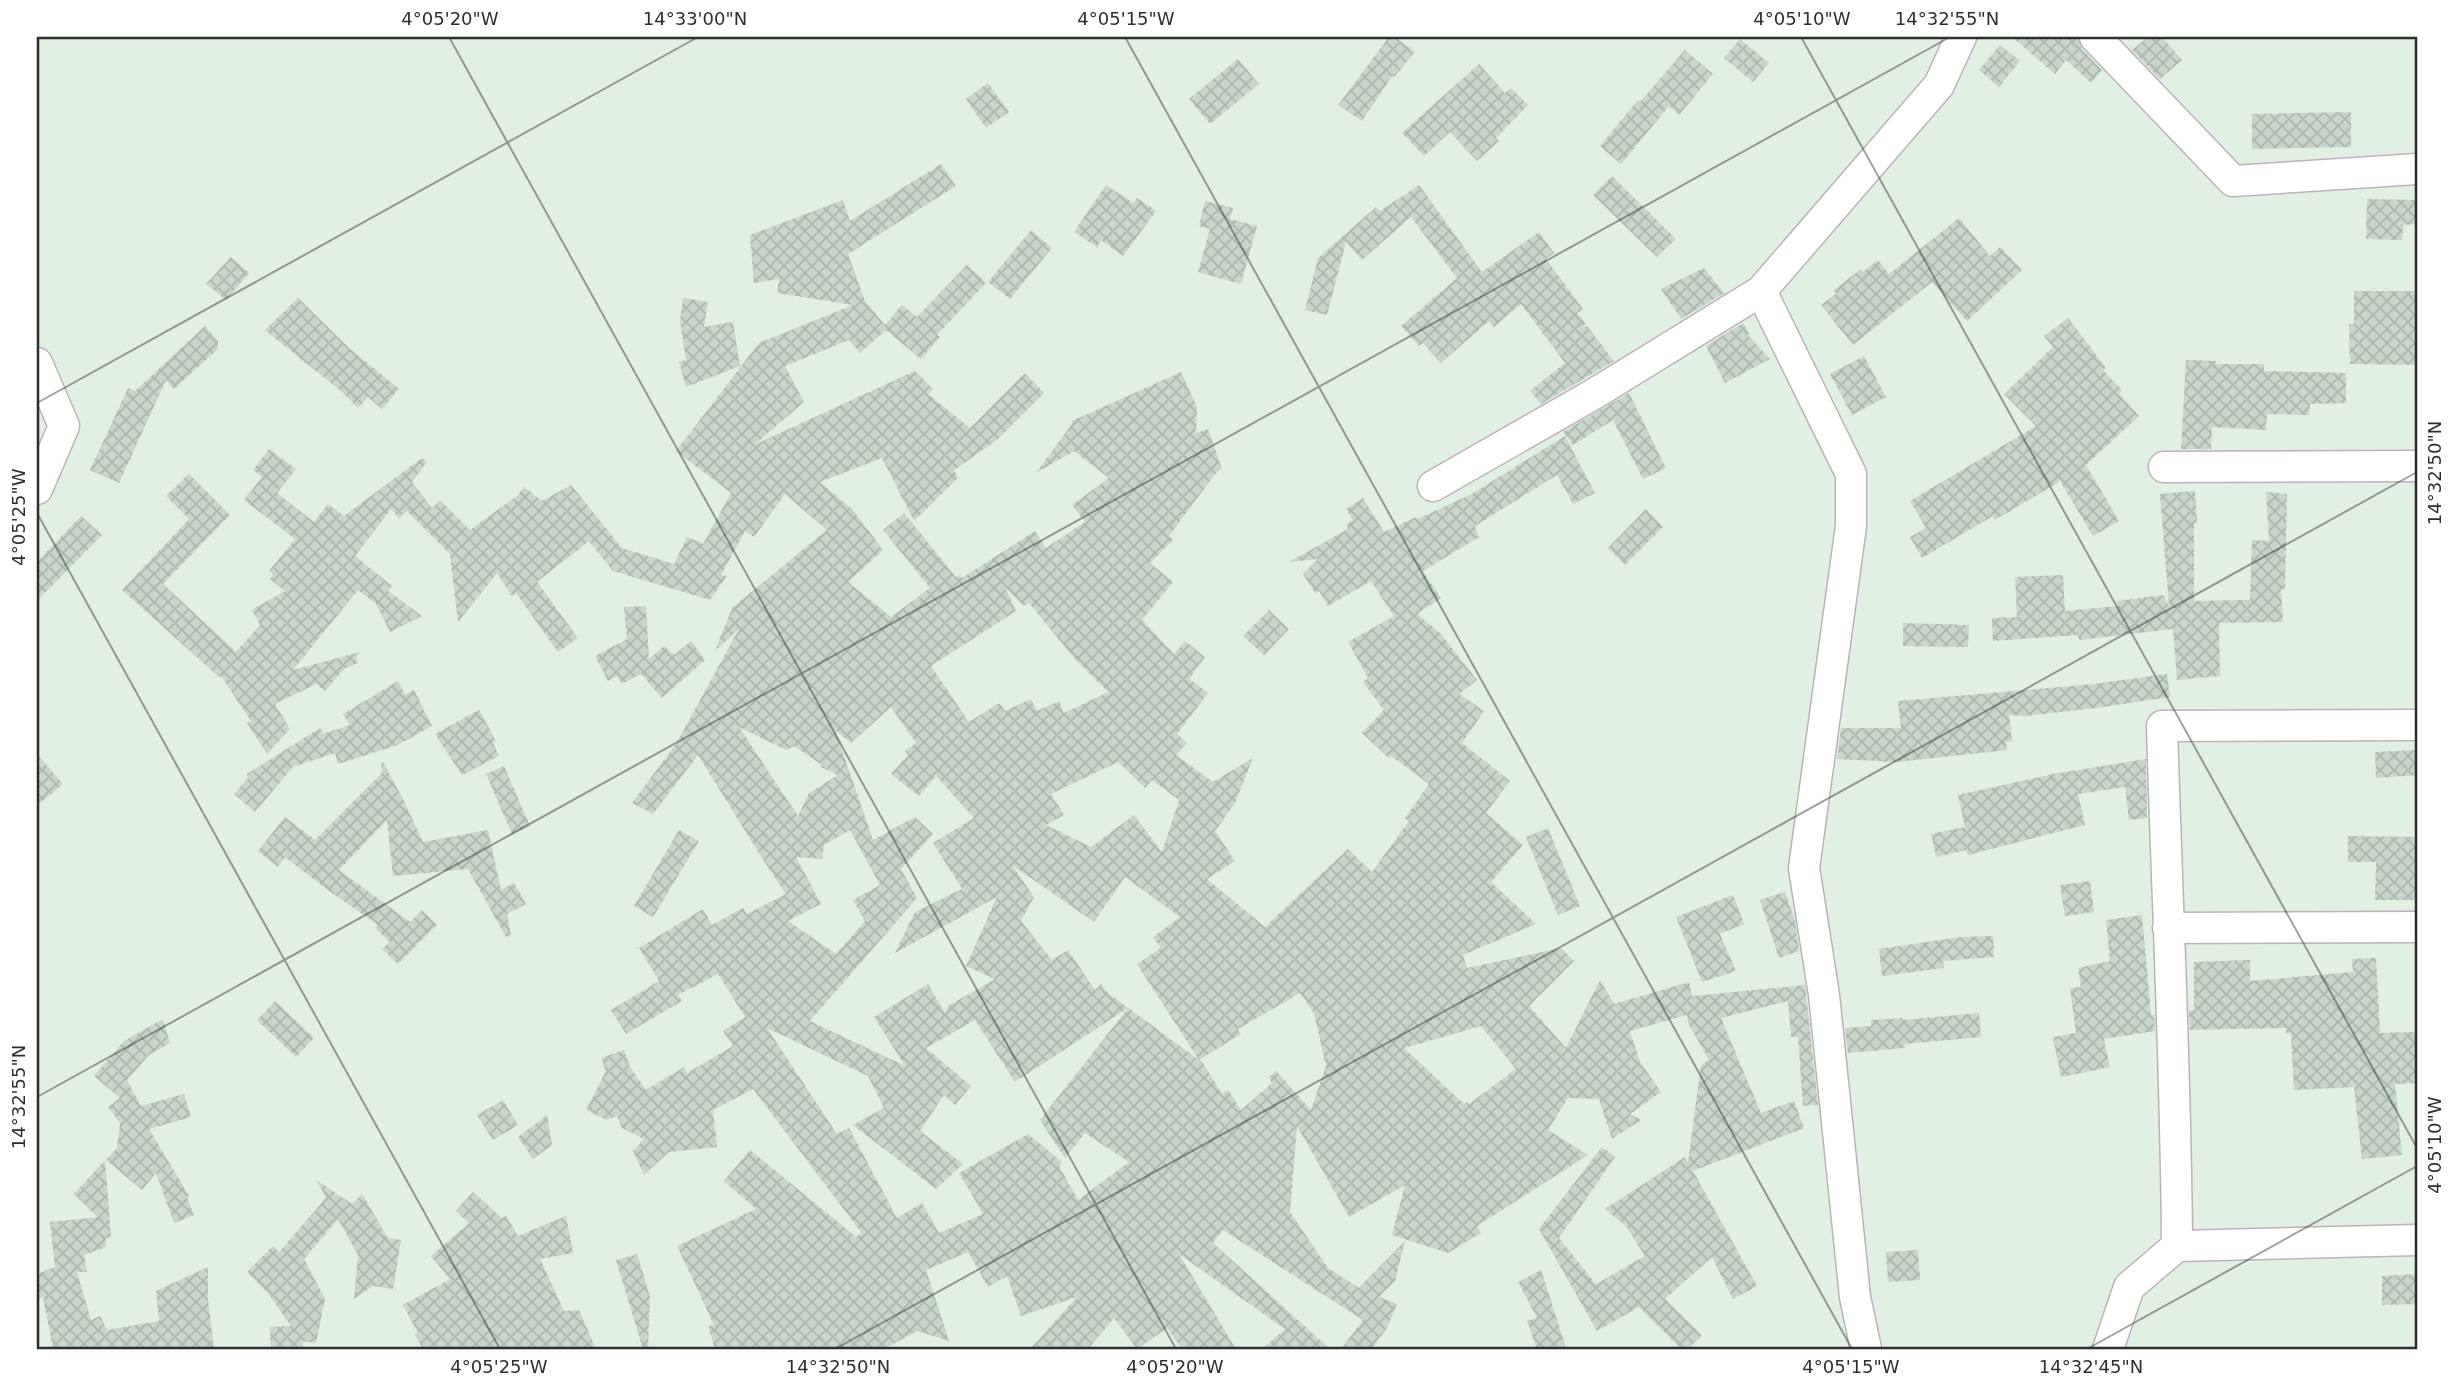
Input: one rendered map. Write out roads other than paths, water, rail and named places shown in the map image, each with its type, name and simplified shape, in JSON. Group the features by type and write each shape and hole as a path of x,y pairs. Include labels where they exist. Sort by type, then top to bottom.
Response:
{"street":[{"path":"1433,486 1594,394 1762,291 1939,85 1961,37"},
{"path":"2095,37 2233,181 2417,169"},
{"path":"1762,291 1851,474 1851,526 1804,869 1824,995 1855,1297 1866,1349"},
{"path":"37,363 64,426 37,489"},
{"path":"2164,467 2417,466"},
{"path":"2177,1246 2176,1085 2162,726 2417,725"},
{"path":"2168,928 2417,927"},
{"path":"2108,1349 2129,1287 2177,1246 2417,1240"}]}
